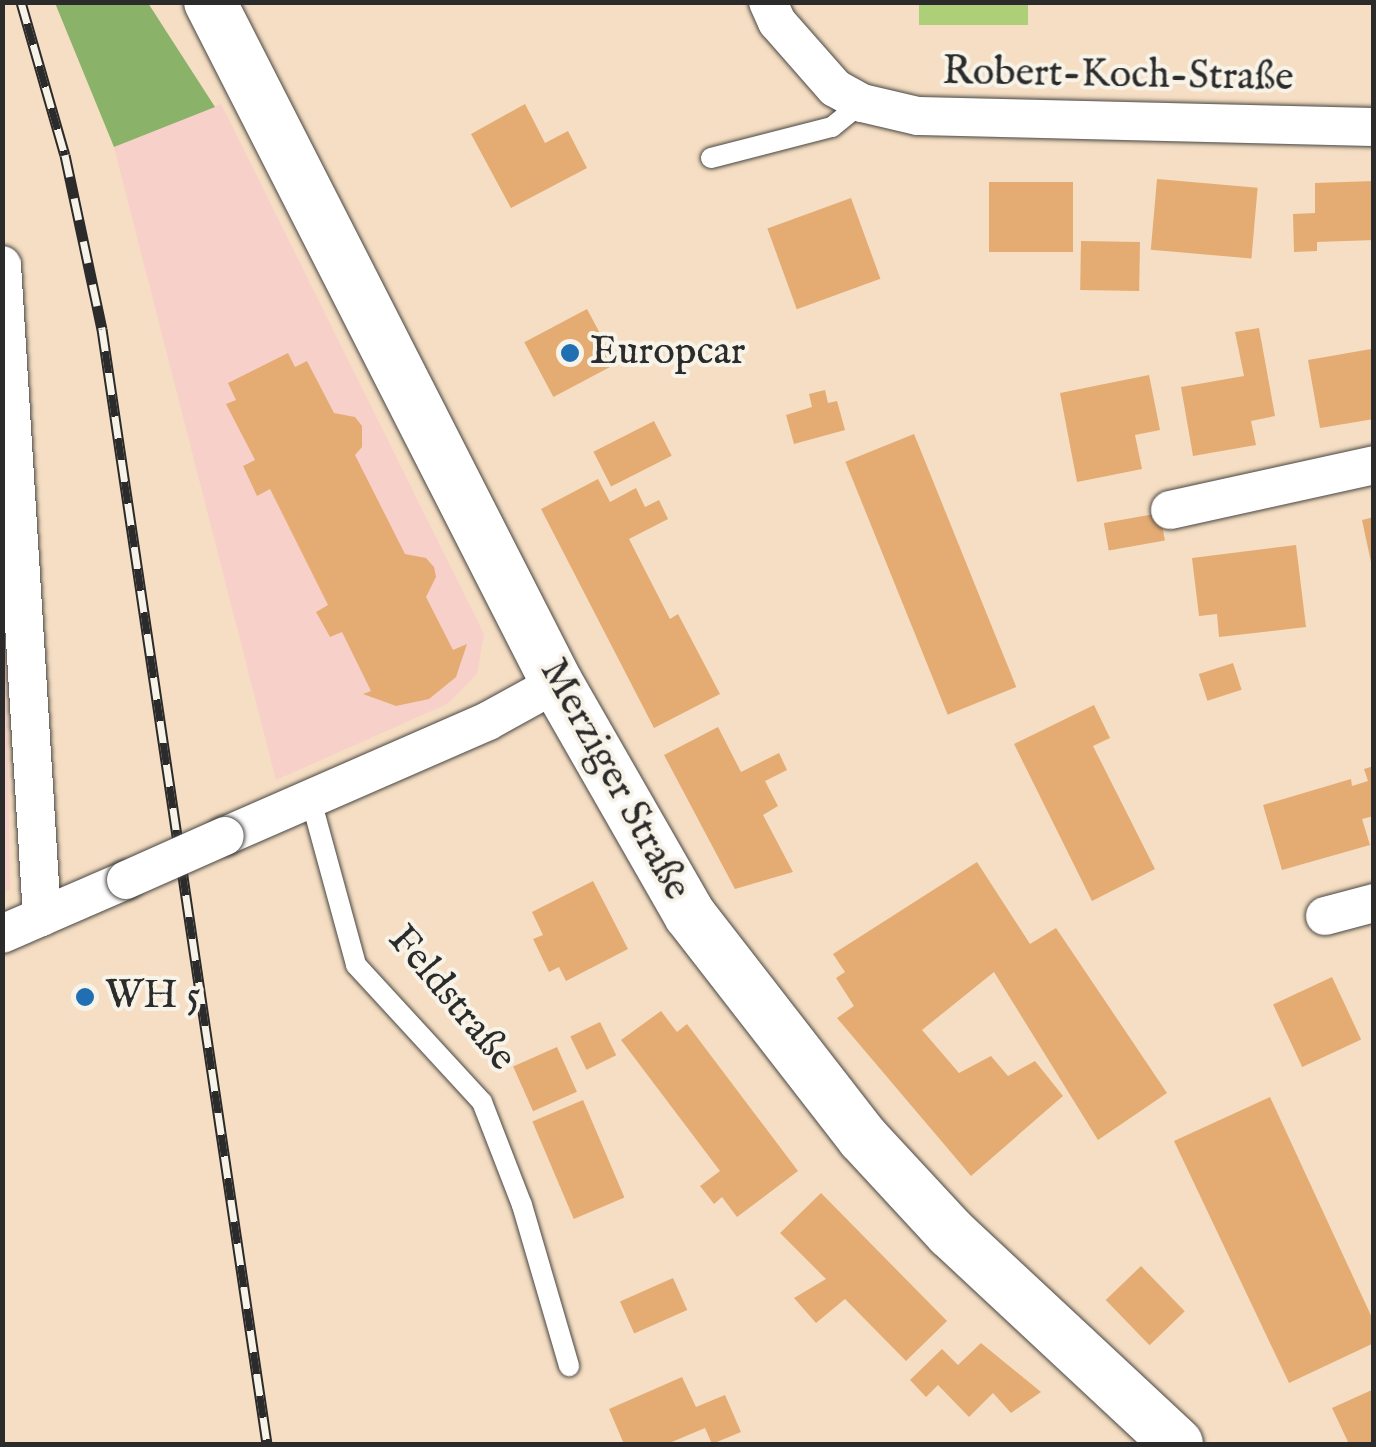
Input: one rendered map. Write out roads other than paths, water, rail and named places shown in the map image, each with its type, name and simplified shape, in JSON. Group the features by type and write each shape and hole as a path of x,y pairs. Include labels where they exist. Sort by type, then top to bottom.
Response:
{"main road":[{"name":"Merziger Straße","path":"210,2 557,683 690,914 864,1138 951,1233 1177,1444"}],"street":[{"name":"Robert-Koch-Straße","path":"768,2 809,63 862,103 918,116 1374,127"},
{"path":"2,265 12,510 42,917"},
{"path":"1170,510 1374,465"},
{"path":"2,934 311,800 557,683"},
{"path":"1325,916 1374,903"}],"lane":[{"path":"712,158 832,127 862,103"},
{"name":"Feldstraße","path":"311,800 356,966 482,1102 522,1206 568,1366"}],"railway":[{"path":"21,2 65,155 102,329 267,1444"}],"place":[{"name":"Europcar","path":"570,353"},
{"name":"WH 5","path":"85,997"}]}
